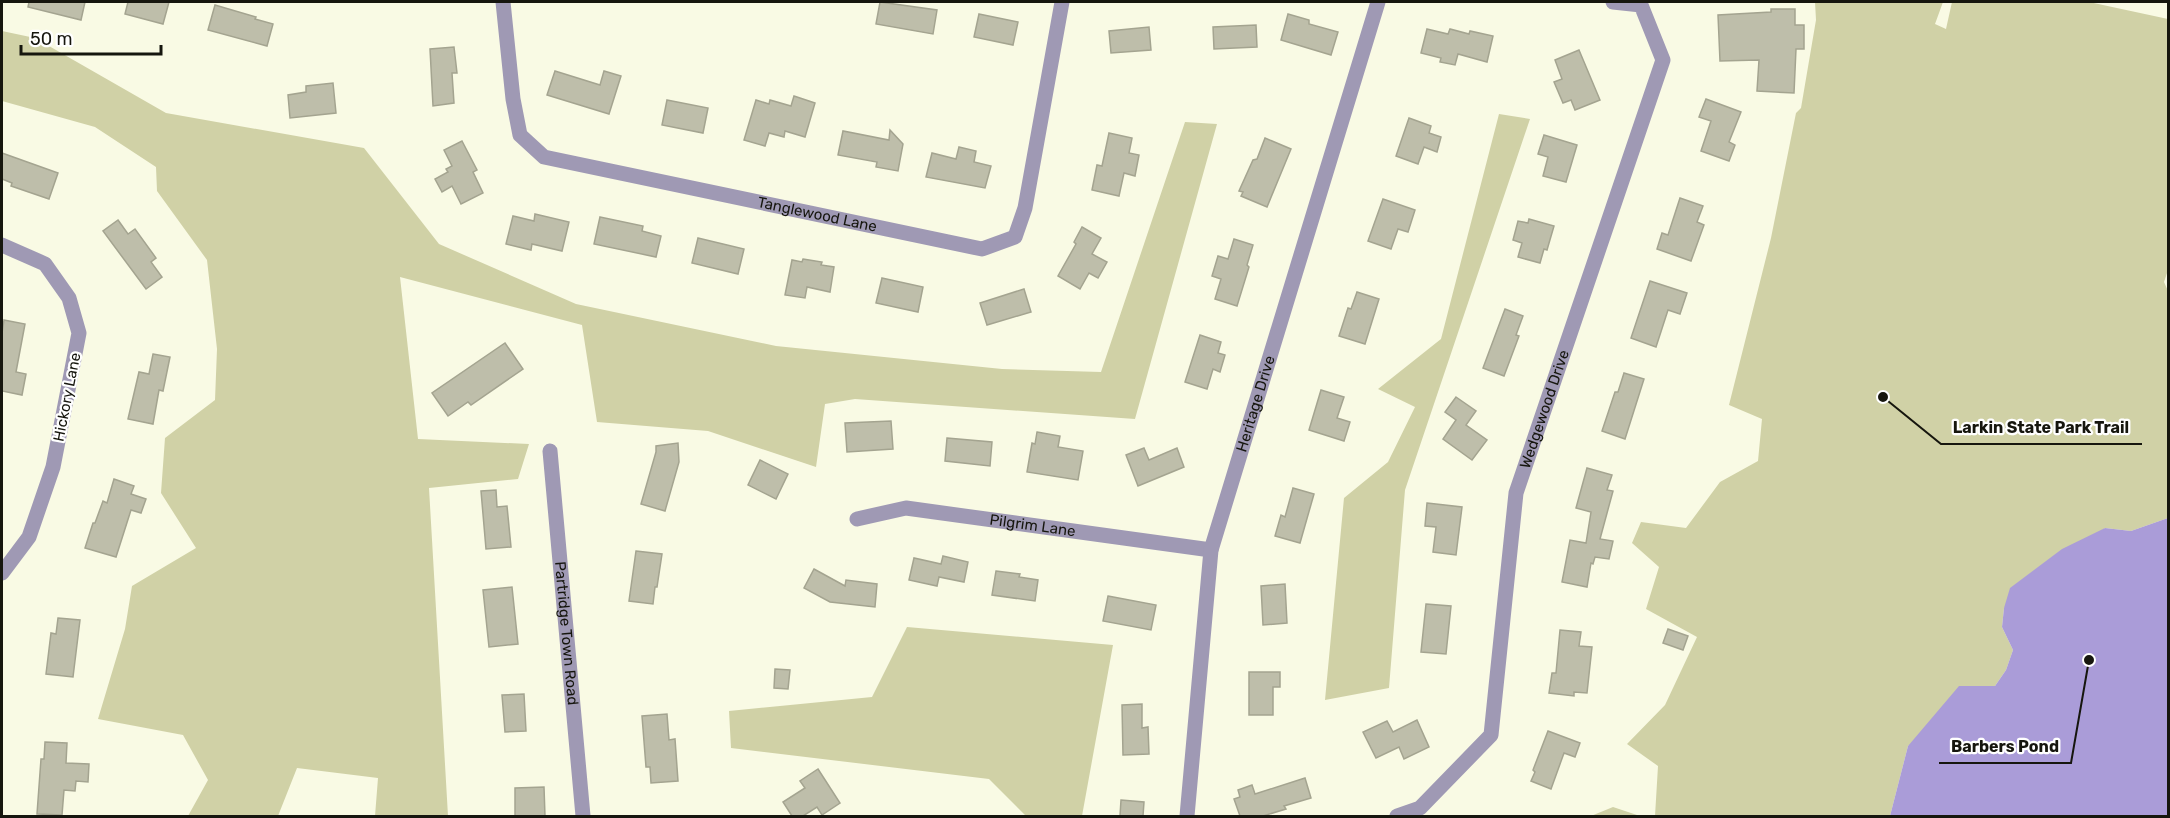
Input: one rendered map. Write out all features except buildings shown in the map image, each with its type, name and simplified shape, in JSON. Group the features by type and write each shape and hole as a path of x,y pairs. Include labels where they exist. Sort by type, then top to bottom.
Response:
{"street":[{"name":"Tanglewood Lane","path":"503,2 513,99 520,135 544,157 982,249 1015,237 1025,208 1062,2"},
{"name":"Heritage Drive","path":"1187,816 1211,550 1378,2"},
{"name":"Wedgewood Drive","path":"1397,816 1420,808 1491,735 1516,493 1663,60 1641,5 1613,2"},
{"name":"Hickory Lane","path":"2,245 45,264 69,298 79,333 53,467 29,537 2,573"},
{"name":"Partridge Town Road","path":"550,451 583,816"},
{"name":"Pilgrim Lane","path":"857,519 906,508 1211,550"}],"green space":[{"path":"1815,2 1943,2 1935,24 1946,29 1952,2 2089,2 2168,19 2168,270 2164,282 2168,291 2168,518 2131,531 2105,528 2004,608 2002,627 2013,650 2006,670 1995,686 1908,746 1890,816 1655,816 1658,766 1627,744 1665,705 1697,637 1646,609 1659,567 1632,543 1641,522 1686,528 1720,482 1758,461 1762,419 1729,405 1771,238 1796,113 1801,108 1816,20"},
{"path":"2,31 35,38 166,113 364,148 439,244 576,304 776,346 1002,369 1101,372 1185,122 1217,124 1135,419 855,399 825,404 816,467 708,431 597,422 582,325 400,277 418,439 529,444 518,479 429,488 448,816 375,816 378,778 297,768 278,816 188,816 208,780 183,735 98,719 125,629 132,586 196,548 161,493 165,438 215,400 217,349 207,260 157,191 156,167 95,127 2,101"},
{"path":"1499,114 1530,119 1405,490 1389,688 1325,700 1344,498 1388,462 1415,407 1378,389 1441,339"},
{"path":"907,627 1113,645 1082,816 1026,816 989,779 731,748 729,711 872,697"},
{"path":"1613,807 1640,816 1591,816"}],"shaded area":[{"path":"2168,518 2168,816 1890,816 1908,746 1959,686 1995,686 2006,670 2013,650 2002,627 2004,608 2010,588 2062,549 2105,528 2131,531"}],"place":[{"name":"Larkin State Park Trail","path":"1883,397"},
{"name":"Barbers Pond","path":"2089,660"}]}
